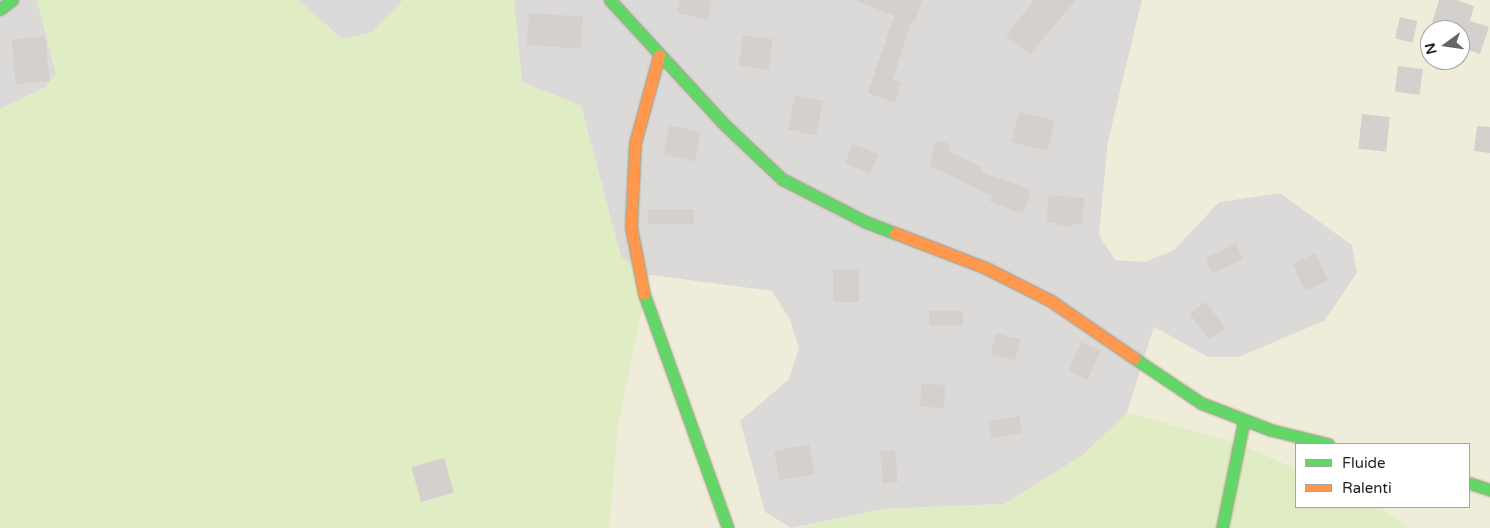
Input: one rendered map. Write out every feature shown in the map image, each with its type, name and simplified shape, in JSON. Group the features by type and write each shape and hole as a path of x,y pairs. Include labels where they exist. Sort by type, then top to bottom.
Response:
{"street":[{"path":"0,9 12,0"},
{"path":"610,0 659,55 782,179 866,222 986,268 1051,300 1201,403 1244,420 1324,443"},
{"path":"659,55 635,143 631,227 644,293 728,528"},
{"path":"1222,528 1244,420"},
{"path":"1470,483 1490,490"}],"shaded area":[{"path":"0,0 37,0 56,74 44,88 0,109"},
{"path":"298,0 403,0 372,32 342,39"},
{"path":"514,0 1142,0 1108,142 1099,235 1174,250 1219,202 1280,193 1352,245 1357,273 1325,321 1239,357 1208,357 1154,327 1127,413 1083,455 1004,504 883,509 791,528 765,512 739,421 789,379 772,291 649,275 621,257 581,106 522,82"},
{"path":"1142,0 1490,0 1490,528 1408,528 1380,508 1470,508 1470,443 1295,443 1295,469 1237,443 1127,413 1154,327 1208,357 1239,357 1324,321 1357,273 1352,245 1280,193 1219,202 1174,250 1145,262 1115,260 1099,235 1108,142"},
{"path":"649,275 772,291 790,320 799,348 789,379 740,421 765,512 791,528 609,528 618,425"}],"green space":[{"path":"37,0 298,0 342,39 372,32 403,0 514,0 522,82 581,106 621,257 649,275 618,425 609,528 0,528 0,109 44,88 56,74"},
{"path":"1127,413 1237,443 1295,469 1295,508 1380,508 1408,528 796,528 883,509 1004,504 1083,455"}],"building":[{"path":"680,0 712,0 708,20 677,13"},
{"path":"855,0 922,0 915,23 911,22 893,80 901,82 895,103 868,93 894,16"},
{"path":"1034,0 1076,0 1030,54 1006,36"},
{"path":"1439,0 1456,0 1474,6 1470,21 1433,20"},
{"path":"529,13 583,17 581,49 527,45"},
{"path":"1400,17 1418,21 1413,42 1395,38"},
{"path":"1470,21 1489,27 1480,54 1470,51"},
{"path":"743,35 773,39 768,70 739,66"},
{"path":"45,36 50,81 16,84 11,40"},
{"path":"1398,66 1423,70 1420,95 1395,92"},
{"path":"795,95 823,101 816,135 788,129"},
{"path":"1019,112 1055,121 1047,151 1012,142"},
{"path":"1362,114 1390,117 1386,152 1358,149"},
{"path":"670,125 701,132 694,161 663,154"},
{"path":"1477,126 1490,127 1490,153 1474,151"},
{"path":"936,140 950,144 948,151 983,168 981,172 1031,189 1023,214 990,202 992,196 930,166"},
{"path":"853,144 878,154 870,174 845,163"},
{"path":"1049,195 1084,198 1082,225 1072,224 1072,227 1046,222"},
{"path":"648,209 694,209 694,224 648,224"},
{"path":"1236,244 1243,260 1212,273 1205,258"},
{"path":"1315,253 1328,280 1306,291 1293,264"},
{"path":"833,269 859,269 859,302 833,302"},
{"path":"1206,302 1225,328 1209,340 1190,314"},
{"path":"929,311 963,311 963,325 929,325"},
{"path":"996,333 1020,339 1015,360 991,354"},
{"path":"1081,342 1100,350 1088,380 1068,371"},
{"path":"921,384 945,385 944,408 920,407"},
{"path":"1019,416 1022,433 991,438 988,421"},
{"path":"809,444 815,473 780,481 774,451"},
{"path":"895,450 898,482 883,483 880,451"},
{"path":"444,458 454,493 421,502 411,467"}],"traffic: fast":[{"path":"0,9 12,0"},
{"path":"610,0 726,126 782,179 866,222 895,233"},
{"path":"644,294 728,528"},
{"path":"1134,358 1201,403 1271,430 1324,443"},
{"path":"1222,528 1244,420"},
{"path":"1470,483 1490,490"}],"traffic: slow":[{"path":"644,294 631,227 635,143 659,55"},
{"path":"895,233 986,268 1051,301 1134,358"}]}
